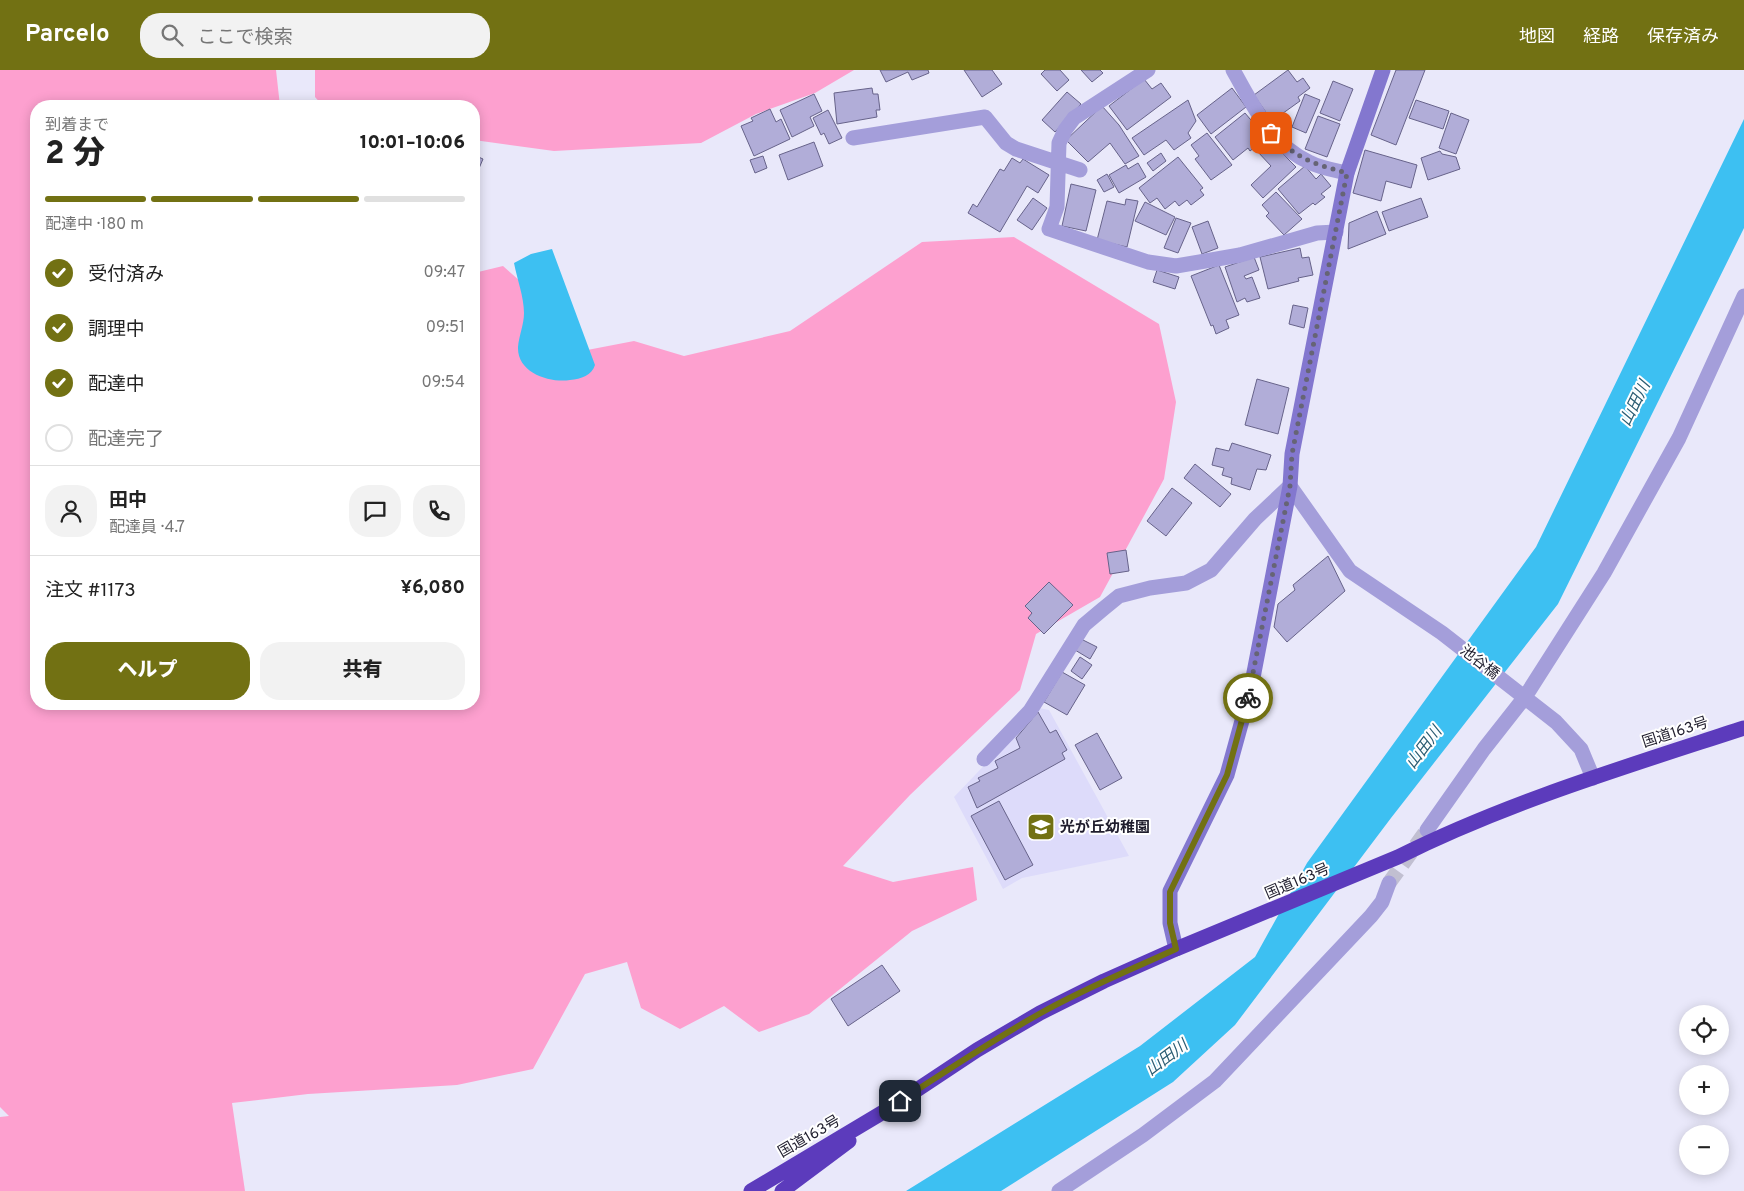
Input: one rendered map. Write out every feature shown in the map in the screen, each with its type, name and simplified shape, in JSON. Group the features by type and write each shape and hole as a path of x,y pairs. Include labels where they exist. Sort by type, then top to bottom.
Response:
{"highway":[{"name":"国道163号","path":"751,1191 885,1111 977,1050 1040,1013 1104,981 1176,949 1398,857 1436,838 1593,778 1744,728"},
{"name":"国道163号","path":"782,1191 833,1155 885,1111"}],"street":[{"path":"1148,70 1074,118 1065,130 1060,143 1057,207 1048,229 1148,262 1176,266 1240,255 1317,233 1336,232"},
{"path":"1233,70 1257,114 1271,133 1291,152 1310,163 1347,173"},
{"path":"1176,949 1170,923 1170,892 1227,775 1251,688 1290,486 1292,454 1347,173 1383,70"},
{"path":"853,138 985,117 1006,142 1016,149 1059,165 1080,170"},
{"path":"1427,830 1604,573 1679,438 1744,296"},
{"path":"984,759 1030,712 1084,625 1119,596 1150,588 1186,583 1211,570 1255,519 1290,486"},
{"name":"池谷橋","path":"1290,486 1350,571 1442,633 1556,722 1581,748 1593,778"},
{"path":"1059,1191 1143,1135 1215,1081 1371,916 1382,902 1389,883"}],"shaded area":[{"path":"0,70 276,70 279,100 30,100 30,710 480,710 480,272 503,266 536,295 551,357 634,341 684,356 790,331 922,242 1014,237 1159,324 1176,402 1164,479 1100,597 1036,634 1020,690 910,795 843,866 893,882 973,867 977,900 912,931 809,1014 759,1032 724,1006 680,1029 641,1008 627,962 585,974 533,1069 457,1085 308,1094 232,1103 245,1191 0,1191 0,1117 9,1116 0,1107"},
{"path":"315,70 854,70 815,93 756,114 701,143 554,151 480,141 480,100 318,100 315,97"},
{"name":"光が丘幼稚園","path":"1039,708 1049,710 1129,856 1022,878 1003,889 954,797"}],"water":[{"name":"山田川","path":"1744,119 1744,228 1558,604 1391,818 1235,1025 1173,1082 1001,1191 906,1191 1140,1046 1255,957 1307,863 1536,547"},
{"path":"552,249 595,365 589,374 562,381 544,378 529,370 519,356 518,347 524,307 514,263 531,254"}],"building":[{"path":"880,70 928,70 929,73 912,80 908,72 886,82"},
{"path":"964,70 992,70 1002,84 982,97"},
{"path":"1045,70 1060,70 1069,80 1057,91 1041,74"},
{"path":"1081,70 1100,70 1103,73 1092,82"},
{"path":"1288,70 1297,82 1303,78 1310,88 1298,97 1300,101 1272,121 1254,95"},
{"path":"1396,70 1425,70 1396,145 1371,135"},
{"path":"1144,79 1152,89 1161,83 1171,97 1127,130 1109,106"},
{"path":"1333,81 1353,89 1340,121 1320,113"},
{"path":"872,88 873,94 878,94 880,110 876,110 877,117 837,124 834,93"},
{"path":"1232,88 1246,107 1211,134 1197,115"},
{"path":"1067,92 1081,104 1055,132 1042,120"},
{"path":"814,94 822,111 810,117 814,126 792,137 780,110"},
{"path":"1305,94 1320,100 1306,133 1292,127"},
{"path":"1188,100 1196,121 1188,133 1191,138 1174,150 1166,140 1144,155 1132,138"},
{"path":"1416,100 1449,111 1443,129 1409,118"},
{"path":"1102,106 1119,125 1139,156 1125,164 1110,143 1088,162 1066,140"},
{"path":"770,109 776,122 781,119 790,139 754,156 741,126 753,121 751,118"},
{"path":"828,110 842,138 829,144 824,133 821,135 813,118"},
{"path":"1245,113 1266,138 1250,151 1248,148 1233,160 1215,137"},
{"path":"1451,113 1469,120 1456,154 1439,148"},
{"path":"1318,116 1340,124 1327,157 1305,149"},
{"path":"1207,133 1232,165 1211,180 1195,159 1199,156 1191,145"},
{"path":"1269,140 1296,167 1263,198 1251,185 1271,166 1257,151"},
{"path":"814,142 823,166 788,180 779,155"},
{"path":"1365,150 1417,165 1411,188 1386,181 1381,201 1353,193"},
{"path":"1440,151 1442,154 1456,157 1460,169 1428,180 1421,158"},
{"path":"1161,153 1166,161 1153,171 1147,163"},
{"path":"763,156 767,168 755,173 750,160"},
{"path":"1178,157 1203,188 1200,190 1204,195 1191,205 1187,200 1179,206 1175,201 1165,209 1157,198 1150,203 1139,188"},
{"path":"1012,158 1020,163 1023,159 1049,175 1038,193 1027,186 1000,232 968,213 973,204 977,207 1000,169 1004,171"},
{"path":"1138,163 1146,177 1119,193 1109,175 1126,165 1128,169"},
{"path":"1305,166 1316,179 1321,174 1331,186 1321,194 1325,197 1315,205 1313,203 1299,214 1278,189"},
{"path":"1107,174 1114,187 1104,192 1097,180"},
{"path":"1071,184 1096,190 1086,231 1062,226"},
{"path":"1276,192 1302,219 1284,235 1266,216 1269,213 1262,205"},
{"path":"1033,198 1047,208 1032,230 1017,220"},
{"path":"1421,198 1428,217 1389,231 1382,212"},
{"path":"1126,199 1138,201 1127,247 1097,240 1107,201 1125,205"},
{"path":"1145,202 1175,217 1166,235 1135,221"},
{"path":"1377,211 1386,234 1348,249 1349,223"},
{"path":"1176,218 1191,223 1178,253 1164,248"},
{"path":"1208,221 1218,248 1202,254 1192,227"},
{"path":"1300,248 1302,258 1309,257 1313,275 1298,278 1299,281 1268,289 1260,257"},
{"path":"1254,257 1259,270 1244,276 1246,279 1252,277 1260,298 1247,302 1245,298 1237,302 1225,267"},
{"path":"1219,265 1239,315 1226,320 1229,328 1216,334 1191,276"},
{"path":"1157,270 1179,277 1175,289 1153,282"},
{"path":"1293,305 1308,308 1304,328 1289,324"},
{"path":"1257,379 1289,388 1278,434 1245,425"},
{"path":"1232,443 1271,455 1266,470 1257,469 1250,490 1231,484 1232,478 1222,475 1224,468 1212,465 1216,448 1229,451"},
{"path":"1195,464 1231,494 1220,507 1184,478"},
{"path":"1172,488 1192,503 1166,536 1147,521"},
{"path":"1126,550 1129,571 1110,574 1107,553"},
{"path":"1328,556 1345,591 1287,642 1274,627 1278,604 1295,590 1293,585"},
{"path":"1049,582 1073,605 1044,634 1028,618 1032,613 1025,606"},
{"path":"1081,639 1097,647 1090,659 1075,650"},
{"path":"1080,657 1092,665 1082,679 1071,671"},
{"path":"1062,672 1085,685 1067,715 1044,702"},
{"path":"1038,712 1050,733 1056,730 1067,750 1062,753 1065,759 977,808 968,787 980,781 978,778 998,768 995,761 1020,748 1016,738"},
{"path":"1097,733 1122,778 1100,790 1075,745"},
{"path":"999,801 1033,865 1005,880 971,816"},
{"path":"882,965 900,991 848,1026 831,999"}],"tunnel":[{"path":"1389,883 1427,830"}],"way so far":[{"path":"1248,698 1290,486 1292,454 1347,173 1310,163 1291,152 1271,133"}],"place":[{"name":"光が丘幼稚園","path":"1041,827"}],"route":[{"path":"900,1101 977,1050 1040,1013 1104,981 1176,949 1170,923 1170,892 1227,775 1248,698"}]}
